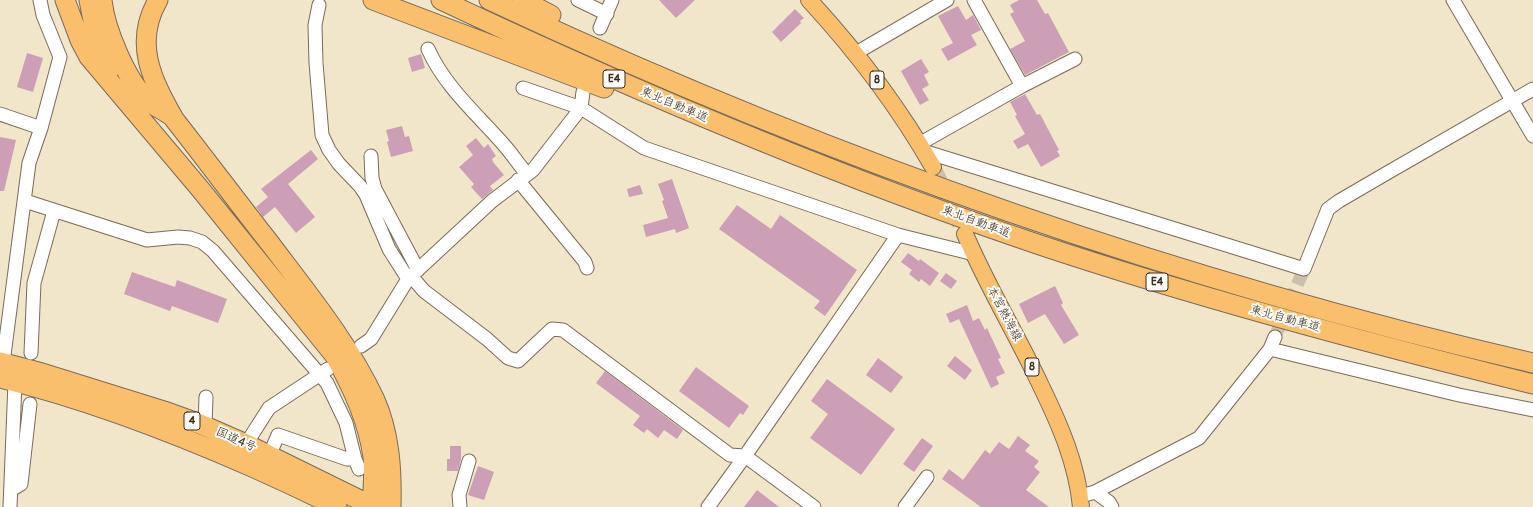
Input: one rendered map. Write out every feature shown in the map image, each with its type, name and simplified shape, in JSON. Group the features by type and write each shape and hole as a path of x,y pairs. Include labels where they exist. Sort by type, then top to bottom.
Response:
{"highway":[{"path":"65,0 80,40 89,57 201,190 335,356 362,409 369,434 374,471 374,485 378,507"},
{"path":"89,0 95,31 112,84"},
{"path":"102,0 108,28 126,69 147,100 174,118"},
{"path":"158,0 147,24 146,41 147,57 151,74 159,93 174,118 294,275 348,349 375,401 385,430 389,451 392,483 378,507"},
{"path":"373,0 686,119 789,152"},
{"name":"東北自動車道","path":"441,0 591,69 789,152 839,172 1038,244 1253,311 1533,384"},
{"name":"東北自動車道","path":"489,0 652,74 795,133 1044,224 1257,292 1389,328 1533,363"},
{"path":"522,0 570,25 698,84 795,133"},
{"name":"国道4号","path":"5,371 42,373 150,406 205,426 378,507"},
{"name":"国道4号","path":"5,371 157,427 240,462 337,507"}],"main road":[{"name":"8","path":"809,0 856,53 879,83 933,167"},
{"name":"本宮熱海線","path":"965,234 1057,419 1086,498"}],"street":[{"path":"10,507 11,490 5,371 29,163 41,128 60,57 43,15 40,0"},
{"path":"578,0 606,14"},
{"path":"600,28 612,0"},
{"path":"856,53 947,0"},
{"path":"974,0 1022,86"},
{"path":"1453,0 1533,136"},
{"path":"319,5 315,25 316,63 322,135 329,150 339,164 360,186 366,195 389,249 424,291 482,335 508,358 518,361 552,329 563,330 730,454 745,456 814,507"},
{"path":"428,49 435,64 450,86 506,146 523,177 585,262 587,268"},
{"path":"921,147 1022,86 1075,59"},
{"path":"523,88 581,108 644,148 898,235 974,254"},
{"path":"921,147 1304,269 1328,210 1387,173 1533,89"},
{"path":"361,346 371,339 412,275 492,201 533,170 581,108 583,92"},
{"path":"0,114 41,128"},
{"path":"371,156 372,178 375,189 412,275"},
{"path":"25,201 147,240 178,236 202,242 213,251 324,372 346,423 357,464 278,434 269,456"},
{"path":"31,354 34,283 54,211"},
{"path":"708,507 898,235"},
{"path":"1086,498 1199,438 1272,343 1459,395 1533,410"},
{"path":"246,444 268,408 324,372"},
{"path":"205,426 206,397"},
{"path":"11,490 21,484 30,404"},
{"path":"460,507 459,495 469,461"},
{"path":"905,507 927,476"},
{"path":"1086,498 1109,502 1112,507"}],"building":[{"path":"659,0 695,0 676,18"},
{"path":"1019,0 1037,0 1045,14 1048,13 1069,52 1025,75 1010,49 1025,41 1010,14 1014,12 1010,5"},
{"path":"958,6 966,20 973,15 981,30 971,35 977,45 948,61 941,49 953,43 938,16"},
{"path":"795,9 804,18 800,21 801,23 781,42 772,32"},
{"path":"27,53 43,58 33,92 17,87"},
{"path":"421,54 425,68 412,72 408,58"},
{"path":"921,59 929,72 924,75 929,85 922,89 929,100 920,105 901,71"},
{"path":"1025,94 1037,115 1040,114 1059,150 1057,151 1060,156 1041,167 1028,144 1018,149 1013,141 1025,134 1015,116 1017,115 1010,102"},
{"path":"402,126 405,137 409,136 413,151 391,157 387,142 389,141 386,130"},
{"path":"0,137 16,140 4,191 0,191"},
{"path":"476,138 484,148 488,144 496,156 492,159 493,162 504,175 490,186 493,190 482,199 471,187 474,184 459,167 473,155 466,146"},
{"path":"311,150 318,159 288,184 315,217 296,233 275,207 263,217 256,207 268,197 261,189"},
{"path":"672,179 689,228 676,233 675,229 646,237 643,225 668,218 662,201 664,200 658,184"},
{"path":"640,185 643,194 629,197 627,189"},
{"path":"737,205 771,229 780,215 857,270 825,316 814,308 820,301 719,229"},
{"path":"908,253 919,261 920,259 939,273 930,286 921,279 919,282 909,274 912,270 901,262"},
{"path":"132,272 175,287 177,280 227,299 218,323 172,306 170,311 124,294"},
{"path":"946,273 957,281 951,289 940,281"},
{"path":"1055,286 1063,303 1061,305 1079,335 1064,344 1045,314 1028,323 1019,304"},
{"path":"967,305 973,321 979,318 985,330 987,328 1001,358 998,359 1005,373 996,377 999,384 991,388 959,319 950,323 946,314"},
{"path":"955,356 972,370 965,380 947,366"},
{"path":"878,358 903,377 891,393 866,375"},
{"path":"696,367 749,406 743,415 740,413 729,428 679,391"},
{"path":"605,371 683,430 677,439 664,430 658,438 647,429 644,433 633,425 640,416 596,383"},
{"path":"827,379 895,429 861,475 810,438 828,414 811,401"},
{"path":"1018,436 1030,445 1025,451 1039,461 1034,467 1040,472 1026,490 1049,507 981,507 942,479 949,469 963,480 985,450 990,454 999,442 1009,449"},
{"path":"922,438 933,446 914,472 903,464"},
{"path":"450,446 461,446 461,459 458,471 447,471 447,459 450,459"},
{"path":"478,466 494,472 484,500 468,495"},
{"path":"757,490 779,507 744,507"}],"tunnel":[{"path":"933,167 960,224"},
{"path":"1275,337 1304,269"}]}
